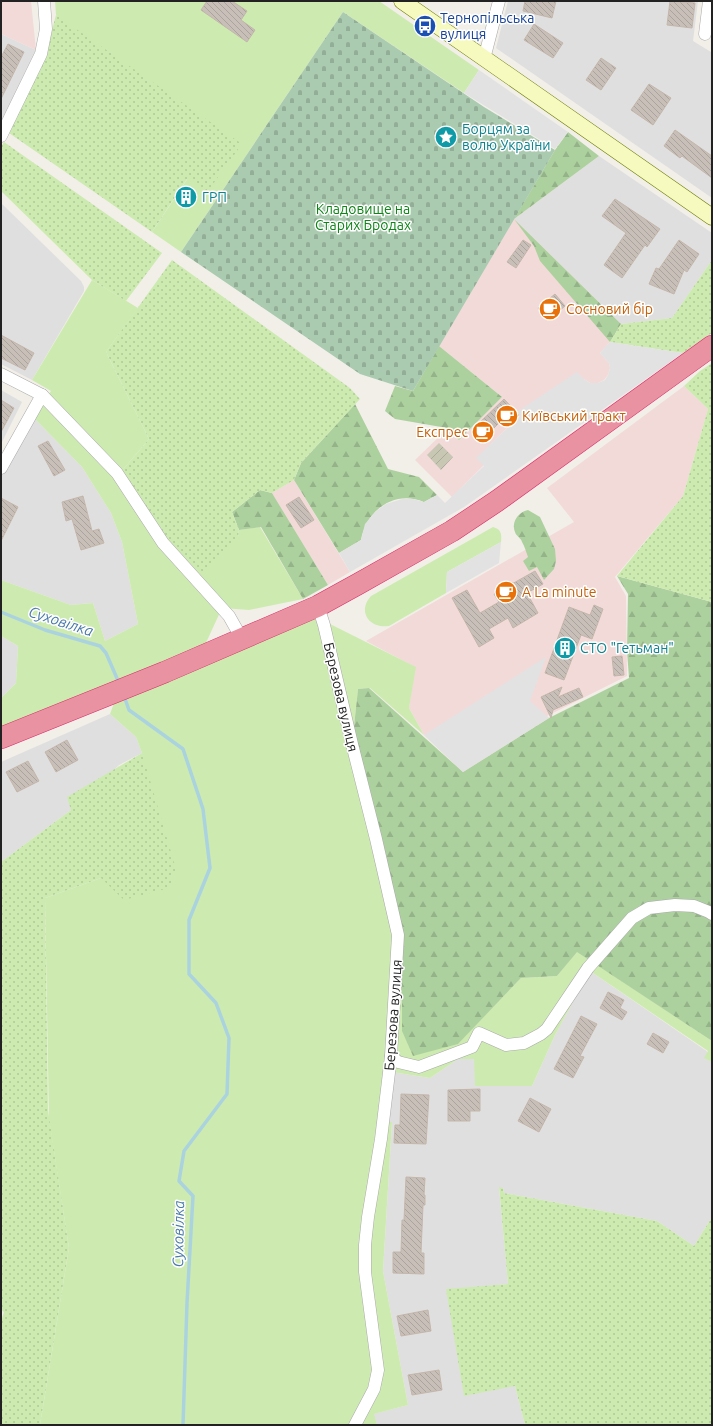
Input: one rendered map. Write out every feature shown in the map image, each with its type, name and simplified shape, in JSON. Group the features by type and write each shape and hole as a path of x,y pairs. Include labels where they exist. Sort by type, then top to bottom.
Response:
{"highway":[{"path":"1,738 165,672 318,606 452,530 497,502 712,346"}],"main road":[{"path":"402,1 712,217"}],"street":[{"path":"1,135 41,54 46,29 44,1"},
{"path":"484,59 499,1"},
{"path":"705,34 709,1"},
{"path":"1,374 42,395 116,473 162,543 229,616 242,639"},
{"path":"1,468 42,395"},
{"name":"Березова вулиця","path":"318,606 324,625 398,935 391,1056 381,1139 368,1217 365,1245 366,1272 378,1370 374,1389 355,1425"},
{"path":"391,1056 398,1062 419,1067 472,1047 479,1033 506,1045 524,1043 531,1040 547,1029 588,968 632,918 649,908 675,905 694,906 712,914"}],"shaded area":[{"path":"1,1 31,1 36,50 1,34"},
{"path":"508,1 698,1 693,41 711,52 712,48 712,198 496,48"},
{"path":"1,34 36,50 1,122"},
{"path":"479,70 568,132 555,149 464,93"},
{"path":"599,156 712,233 712,260 672,318 621,324 514,219"},
{"path":"1,203 81,281 84,287 84,291 32,380 1,364"},
{"path":"514,219 621,324 610,342 600,353 609,363 610,368 608,375 604,380 598,383 590,383 584,379 517,412 520,415 477,458 484,465 452,497 415,460 448,428 459,440 502,397 439,346"},
{"path":"610,342 683,353 464,507 350,572 339,553 361,540 365,524 375,512 386,504 402,499 413,499 424,502 437,495 445,503 484,466 476,458 520,416 517,412 577,372 590,383 598,383 605,380 610,368 609,363 600,353"},
{"path":"684,386 708,409 683,496 615,577 626,596 627,676 547,716 549,718 463,772 424,735 409,708 415,667 366,641 574,522 547,488"},
{"path":"1,390 22,402 1,444"},
{"path":"32,416 82,467 111,513 122,542 138,624 105,641 93,603 71,605 1,580 1,475"},
{"path":"439,443 453,457 441,470 427,455"},
{"path":"294,480 350,572 328,585 272,493"},
{"path":"501,542 499,563 446,593 447,572"},
{"path":"1,636 18,646 16,683 1,698"},
{"path":"546,657 530,701 549,718 463,772 424,735"},
{"path":"110,714 136,737 142,753 119,765 71,810 1,862 1,762"},
{"path":"590,971 708,1052 705,1058 712,1062 712,1217 694,1246 657,1221 504,1193 503,1188 499,1188 508,1284 447,1290 515,1386 525,1425 377,1425 373,1414 408,1405 383,1271 392,1123 387,1122 392,1072 430,1078 458,1059 475,1059 532,1086 555,1035"}],"green space":[{"path":"55,1 379,1 479,70 464,93 343,12 181,252 152,232 188,178 56,15"},
{"name":"Кладовище на Старих Бродах","path":"343,12 484,107 555,150 413,391 360,374 181,252"},
{"path":"56,15 242,144 208,191 187,179 152,232 9,133 46,53"},
{"path":"568,132 599,156 514,219 555,150"},
{"path":"4,142 162,253 126,301 92,280 1,191 1,147"},
{"path":"514,219 621,324 610,342 540,261 534,246"},
{"path":"172,260 350,388 360,399 301,463 294,480 272,493 260,490 232,512 239,530 238,537 197,579 120,473 149,439 106,352"},
{"path":"712,260 712,333 683,353 610,342 621,324 672,318"},
{"path":"92,280 138,308 106,352 149,439 120,473 238,537 239,530 260,527 303,599 249,610 222,608 205,645 1,730 1,698 16,683 18,646 1,636 1,580 71,605 93,603 105,641 138,624 122,542 111,513 82,467 32,416 51,391 32,380"},
{"path":"439,346 502,397 459,440 447,428 395,419 385,411 395,386 413,391"},
{"path":"712,363 712,602 617,576 683,496 708,409 684,386 700,371"},
{"path":"355,404 388,469 419,477 437,495 424,502 402,498 383,505 369,520 361,540 339,553 294,480 301,463"},
{"path":"260,490 272,493 328,585 303,599 261,527 239,530 232,512"},
{"path":"528,510 540,517 555,549 556,561 554,569 544,580 537,567 529,571 523,561 528,557 521,539 514,528 515,521 519,515"},
{"path":"493,527 498,529 500,532 501,542 447,572 446,593 389,626 376,625 367,618 365,607 371,596"},
{"path":"617,576 712,602 712,1041 577,952 557,976 521,978 458,1044 413,1056 402,1031 402,925 352,745 358,689 369,688 463,772 549,718 629,678 627,651 628,594"},
{"path":"318,618 416,667 409,708 424,735 370,688 358,689 352,745 458,1043 521,978 557,976 577,951 712,1041 712,1062 704,1058 708,1051 590,971 555,1035 532,1086 475,1086 474,1059 458,1059 430,1078 392,1072 387,1122 392,1122 383,1271 408,1405 374,1414 377,1425 40,1425 69,1248 49,1119 45,898 101,878 142,753 136,737 110,714 114,703 263,639"},
{"path":"142,753 176,869 169,888 124,900 101,878 45,898 48,1110 69,1248 40,1425 1,1425 1,1321 4,1312 1,1310 1,862 71,810 67,797"},
{"path":"499,1187 503,1188 504,1193 657,1221 694,1246 712,1217 712,1425 525,1425 515,1386 464,1396 446,1289 508,1284"}],"building":[{"path":"207,1 232,1 247,11 241,20 255,30 247,42 201,10"},
{"path":"525,1 556,1 552,18 523,11"},
{"path":"670,1 695,3 692,28 667,25"},
{"path":"534,24 563,43 553,58 524,40"},
{"path":"8,44 24,52 1,99 1,57"},
{"path":"601,58 616,68 601,90 586,80"},
{"path":"649,84 671,98 653,125 631,110"},
{"path":"675,130 712,156 712,178 682,156 680,158 664,146"},
{"path":"615,199 660,229 647,247 645,245 622,278 604,265 626,233 602,216"},
{"path":"523,240 531,245 516,268 507,262"},
{"path":"679,240 699,254 687,272 684,270 674,294 649,284 656,268 659,269"},
{"path":"555,294 565,306 548,320 538,308"},
{"path":"1,335 34,353 25,370 1,358"},
{"path":"504,399 519,415 508,426 502,420 484,438 474,428"},
{"path":"1,400 14,408 1,432"},
{"path":"48,441 65,470 54,476 38,446"},
{"path":"83,496 92,531 99,529 104,543 81,550 72,519 66,521 62,502"},
{"path":"299,497 314,520 301,528 286,505"},
{"path":"1,498 18,507 1,541"},
{"path":"535,571 543,584 527,593 538,613 513,628 508,618 489,629 494,638 479,647 452,598 467,590 480,613 499,602 494,594"},
{"name":"СТО \"Гетьман\"","path":"594,605 603,609 592,639 581,635 564,680 545,673 569,607 590,615"},
{"path":"622,656 624,675 614,676 612,657"},
{"path":"562,687 558,697 579,688 583,697 553,710 551,718 541,697"},
{"path":"67,740 78,760 56,772 45,752"},
{"path":"28,761 39,781 17,792 6,772"},
{"path":"608,992 624,1000 620,1008 627,1012 622,1020 600,1008"},
{"path":"581,1016 597,1024 580,1056 584,1057 573,1078 554,1069"},
{"path":"653,1033 669,1042 663,1053 647,1044"},
{"path":"480,1089 480,1111 470,1111 470,1121 448,1121 448,1090"},
{"path":"401,1094 429,1095 426,1144 394,1143 395,1125 400,1125"},
{"path":"530,1098 551,1109 539,1132 518,1121"},
{"path":"406,1177 425,1178 425,1205 423,1205 421,1253 424,1253 424,1274 393,1273 393,1252 401,1252"},
{"path":"428,1310 431,1331 401,1336 397,1316"},
{"path":"439,1370 442,1390 412,1395 408,1375"}],"waterway":[{"name":"Суховілка","path":"1,612 45,630 100,646 106,653 119,683"},
{"name":"Суховілка","path":"124,696 129,710 183,749 203,809 210,868 189,920 189,974 216,1003 229,1038 227,1094 184,1151 179,1181 193,1196 187,1303 183,1425"}],"place":[{"name":"Тернопільська вулиця","path":"425,26"},
{"name":"Борцям за волю України","path":"446,137"},
{"name":"ГРП","path":"186,197"},
{"name":"Сосновий бір","path":"550,309"},
{"name":"Київський тракт","path":"507,416"},
{"name":"Експрес","path":"483,432"},
{"name":"A La minute","path":"506,592"},
{"name":"СТО \"Гетьман\"","path":"565,648"}]}
